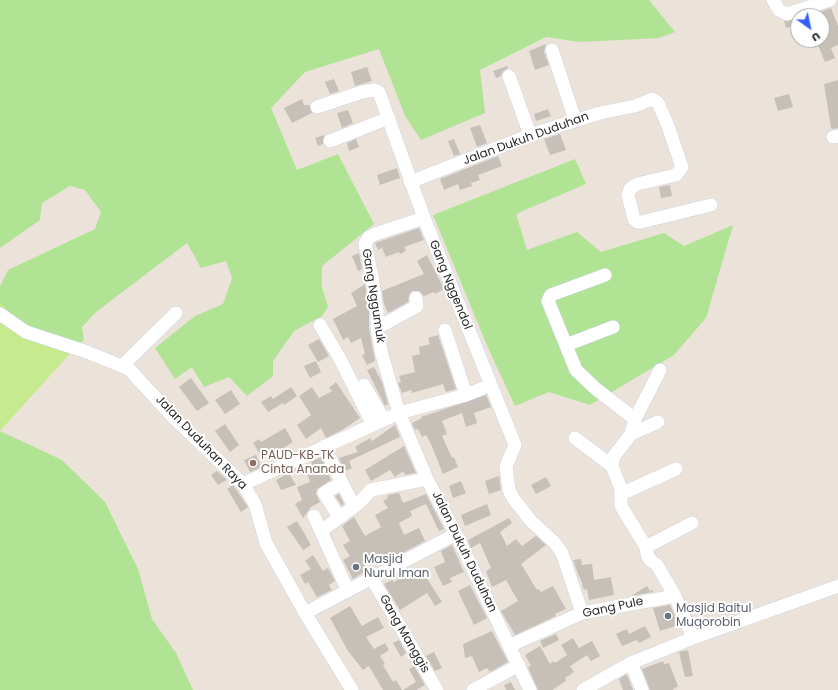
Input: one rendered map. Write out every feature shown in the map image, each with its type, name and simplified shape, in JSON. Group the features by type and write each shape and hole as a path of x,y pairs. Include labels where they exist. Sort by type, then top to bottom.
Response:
{"street":[{"path":"773,0 779,10 787,14 830,0"},
{"path":"552,50 575,120"},
{"path":"508,76 530,135"},
{"name":"Gang Nggendol","path":"317,107 362,92 375,90 379,92 410,182 515,445 506,466 509,490 513,498 531,521 554,542 562,553 582,613"},
{"name":"Jalan Dukuh Duduhan","path":"410,182 530,135 575,120 644,103 652,99 658,103 674,139 682,167 676,175 637,184 630,189 628,195 635,221 641,222 711,205"},
{"path":"330,141 389,118"},
{"name":"Gang Nggumuk","path":"398,413 382,355 377,328 377,311 371,269 365,244 366,240 375,234 424,218"},
{"path":"605,275 551,295 548,301 576,370 596,389 635,419"},
{"path":"377,328 417,306 416,298"},
{"path":"122,366 176,313"},
{"name":"Jalan Duduhan Raya","path":"0,314 26,332 87,352 129,369 139,377 175,419 243,484 255,504 266,543 305,613 352,690"},
{"path":"320,325 378,422"},
{"path":"566,345 613,327"},
{"path":"445,330 466,395"},
{"path":"612,466 614,456 631,434 635,419 660,370"},
{"path":"364,385 378,422"},
{"path":"243,484 398,413 466,395 491,385"},
{"name":"Jalan Dukuh Duduhan","path":"398,413 427,479 456,534 530,690"},
{"path":"631,434 658,422"},
{"path":"575,438 612,466 621,489 621,506 646,547 653,551 656,557 653,563 675,596 693,638"},
{"path":"324,446 354,506"},
{"path":"621,494 676,469"},
{"path":"321,530 354,506 366,493 376,487 427,479"},
{"path":"339,517 324,493 342,483"},
{"path":"314,516 348,591"},
{"path":"646,547 692,523"},
{"path":"305,613 348,591 371,577 456,534"},
{"name":"Gang Manggis","path":"371,577 437,690"},
{"path":"583,690 631,663 693,638 838,586"},
{"name":"Gang Pule","path":"509,646 582,613 675,596"},
{"path":"631,663 642,690"},
{"path":"473,690 519,666"}],"green space":[{"path":"0,0 649,0 675,32 659,38 580,42 546,37 480,70 485,113 421,140 405,116 379,49 305,72 271,108 297,170 338,154 374,224 322,266 322,287 328,307 322,316 294,331 273,361 273,376 247,396 229,377 204,387 192,367 175,379 155,348 195,316 223,304 232,278 226,261 201,268 187,243 96,312 82,327 84,340 76,347 42,335 18,321 0,303 0,286 8,270 95,229 101,212 85,190 70,186 42,203 40,220 0,248"},
{"path":"575,159 586,184 516,214 527,250 577,232 601,252 664,233 684,246 733,225 706,318 674,355 590,405 549,392 515,406 489,350 433,215"},
{"path":"0,303 18,321 42,335 76,347 0,431"},
{"path":"0,431 62,460 105,502 138,569 152,619 176,653 193,690 0,690"}],"building":[{"path":"830,8 838,26 838,45 831,48 835,58 825,62 819,48 830,48"},
{"path":"790,20 790,27 786,28 784,21"},
{"path":"546,44 544,52 549,65 535,70 529,51"},
{"path":"507,66 508,68 503,71 501,76 496,78 493,71"},
{"path":"367,67 372,81 355,86 351,72"},
{"path":"334,79 339,91 330,94 325,82"},
{"path":"838,80 838,128 834,129 831,128 824,84"},
{"path":"789,94 793,107 778,111 774,98"},
{"path":"302,99 304,105 309,105 312,113 292,123 284,108"},
{"path":"548,109 551,116 536,121 534,114"},
{"path":"348,110 353,123 342,128 337,113"},
{"path":"480,125 487,143 477,147 470,128"},
{"path":"560,134 566,150 550,155 544,139"},
{"path":"324,135 323,144 318,146 315,138"},
{"path":"356,139 359,147 349,151 347,143"},
{"path":"454,139 460,154 454,156 448,141"},
{"path":"498,156 502,166 478,175 480,180 471,183 472,186 460,190 458,184 444,190 440,179"},
{"path":"397,168 400,178 380,185 377,175"},
{"path":"670,185 672,196 661,198 659,187"},
{"path":"419,228 424,240 404,247 406,251 386,257 382,248 378,250 375,243"},
{"path":"359,253 362,269 358,271 352,256"},
{"path":"427,255 444,289 435,294 434,292 424,296 419,291 412,291 409,295 408,302 388,313 384,304 382,291 424,274 417,261"},
{"path":"365,284 369,312 369,329 375,361 367,365 362,355 365,354 361,338 351,343 348,337 343,340 333,319 357,306 351,293"},
{"path":"438,335 456,389 446,392 443,384 412,393 411,390 402,393 398,383 401,382 399,376 415,372 412,356 420,354 419,347 430,344 428,338"},
{"path":"319,339 329,356 318,362 308,345"},
{"path":"316,361 321,372 310,378 304,366"},
{"path":"374,367 382,382 388,404 385,406 367,370"},
{"path":"191,378 209,403 197,411 179,387"},
{"path":"336,382 360,418 342,430 326,438 321,428 306,439 297,425 311,415 299,396 312,387 319,398 332,391 329,388"},
{"path":"291,387 297,396 284,405 283,403 268,412 261,402 271,396 273,399"},
{"path":"231,390 240,404 225,414 215,400"},
{"path":"486,395 491,407 474,413 477,423 466,427 462,413 442,421 447,434 442,436 452,458 454,457 458,467 443,474 426,435 422,437 418,429 415,430 412,423 422,418 421,417"},
{"path":"225,424 239,445 230,452 215,431"},
{"path":"395,425 400,437 349,461 352,468 345,471 339,458 358,452 355,447 370,438 372,441"},
{"path":"285,428 293,442 272,455 268,448 260,454 253,443 259,439 261,442"},
{"path":"404,446 416,473 405,475 403,471 395,477 390,470 371,481 365,470"},
{"name":"PAUD-KB-TK Cinta Ananda","path":"256,455 262,467 250,472 244,460"},
{"path":"321,457 331,480 317,489 316,494 320,502 311,507 303,518 295,504 302,500 297,487 310,482 307,473 315,470 311,462"},
{"path":"297,468 298,472 290,475 296,485 281,490 276,480"},
{"path":"217,471 227,480 218,485 211,475"},
{"path":"499,476 501,490 489,494 485,481"},
{"path":"546,477 551,486 536,494 531,485"},
{"path":"461,481 466,493 453,498 449,486"},
{"path":"233,485 248,507 241,512 227,489"},
{"path":"399,493 403,503 426,494 444,529 439,531 426,504 410,511 412,516 399,523 404,535 419,528 425,541 384,563 381,556 364,564 367,570 353,579 343,560 350,556 343,545 350,541 342,526 354,517 365,536 381,527 375,515 388,508 383,501 388,498 387,495"},
{"path":"339,494 344,504 342,506 335,496"},
{"path":"487,504 491,515 465,526 461,515"},
{"path":"509,518 512,523 500,532 507,546 516,539 522,546 536,536 546,545 521,564 537,590 539,589 541,592 553,586 566,609 555,614 556,616 515,635 501,611 518,601 506,580 492,587 486,571 491,568 480,543 471,548 468,540"},
{"path":"297,521 311,545 303,550 287,527"},
{"path":"452,545 464,572 450,578 452,582 443,586 434,567 445,562 441,551"},
{"path":"313,555 323,571 328,568 335,581 329,585 332,590 317,597 308,582 305,584 300,575 311,569 305,561"},
{"path":"581,559 582,565 592,564 594,580 611,577 614,595 589,600 587,589 584,590 573,560"},
{"path":"415,569 419,577 424,574 442,602 435,606 427,593 400,610 384,584 392,580 394,582"},
{"path":"470,585 487,618 474,625 458,591"},
{"path":"647,586 650,591 653,590 653,592 631,596"},
{"name":"Masjid Baitul Muqorobin","path":"670,605 679,625 660,631 653,608"},
{"path":"350,606 362,626 378,617 384,628 366,637 374,649 385,643 389,650 380,656 385,664 383,665 393,682 396,680 402,690 383,690 369,666 363,670 348,651 330,618"},
{"path":"645,626 651,637 639,643 637,640 622,646 616,634 627,629 629,634"},
{"path":"492,631 508,662 490,672 487,668 479,672 472,656 465,658 463,644"},
{"path":"556,634 559,640 543,648 540,641"},
{"path":"573,638 579,648 592,641 600,656 591,661 587,655 570,666 574,672 565,678 566,681 552,690 538,690 528,667 531,666 525,655 540,646 550,664 554,661 555,663 567,655 561,645"},
{"path":"399,640 406,653 401,657 393,643"},
{"path":"688,650 693,676 685,677 679,652"},
{"path":"434,652 442,668 435,671 426,656"},
{"path":"663,661 664,664 669,663 678,686 672,690 650,690 642,669"},
{"path":"414,666 425,685 416,690 403,690 416,682 409,669"},
{"path":"627,675 633,690 623,690 619,679"},
{"path":"511,682 515,690 506,690 504,685"}],"place":[{"name":"PAUD-KB-TK Cinta Ananda","path":"253,463"},
{"name":"Masjid Nurul Iman","path":"356,567"},
{"name":"Masjid Baitul Muqorobin","path":"668,616"}]}
